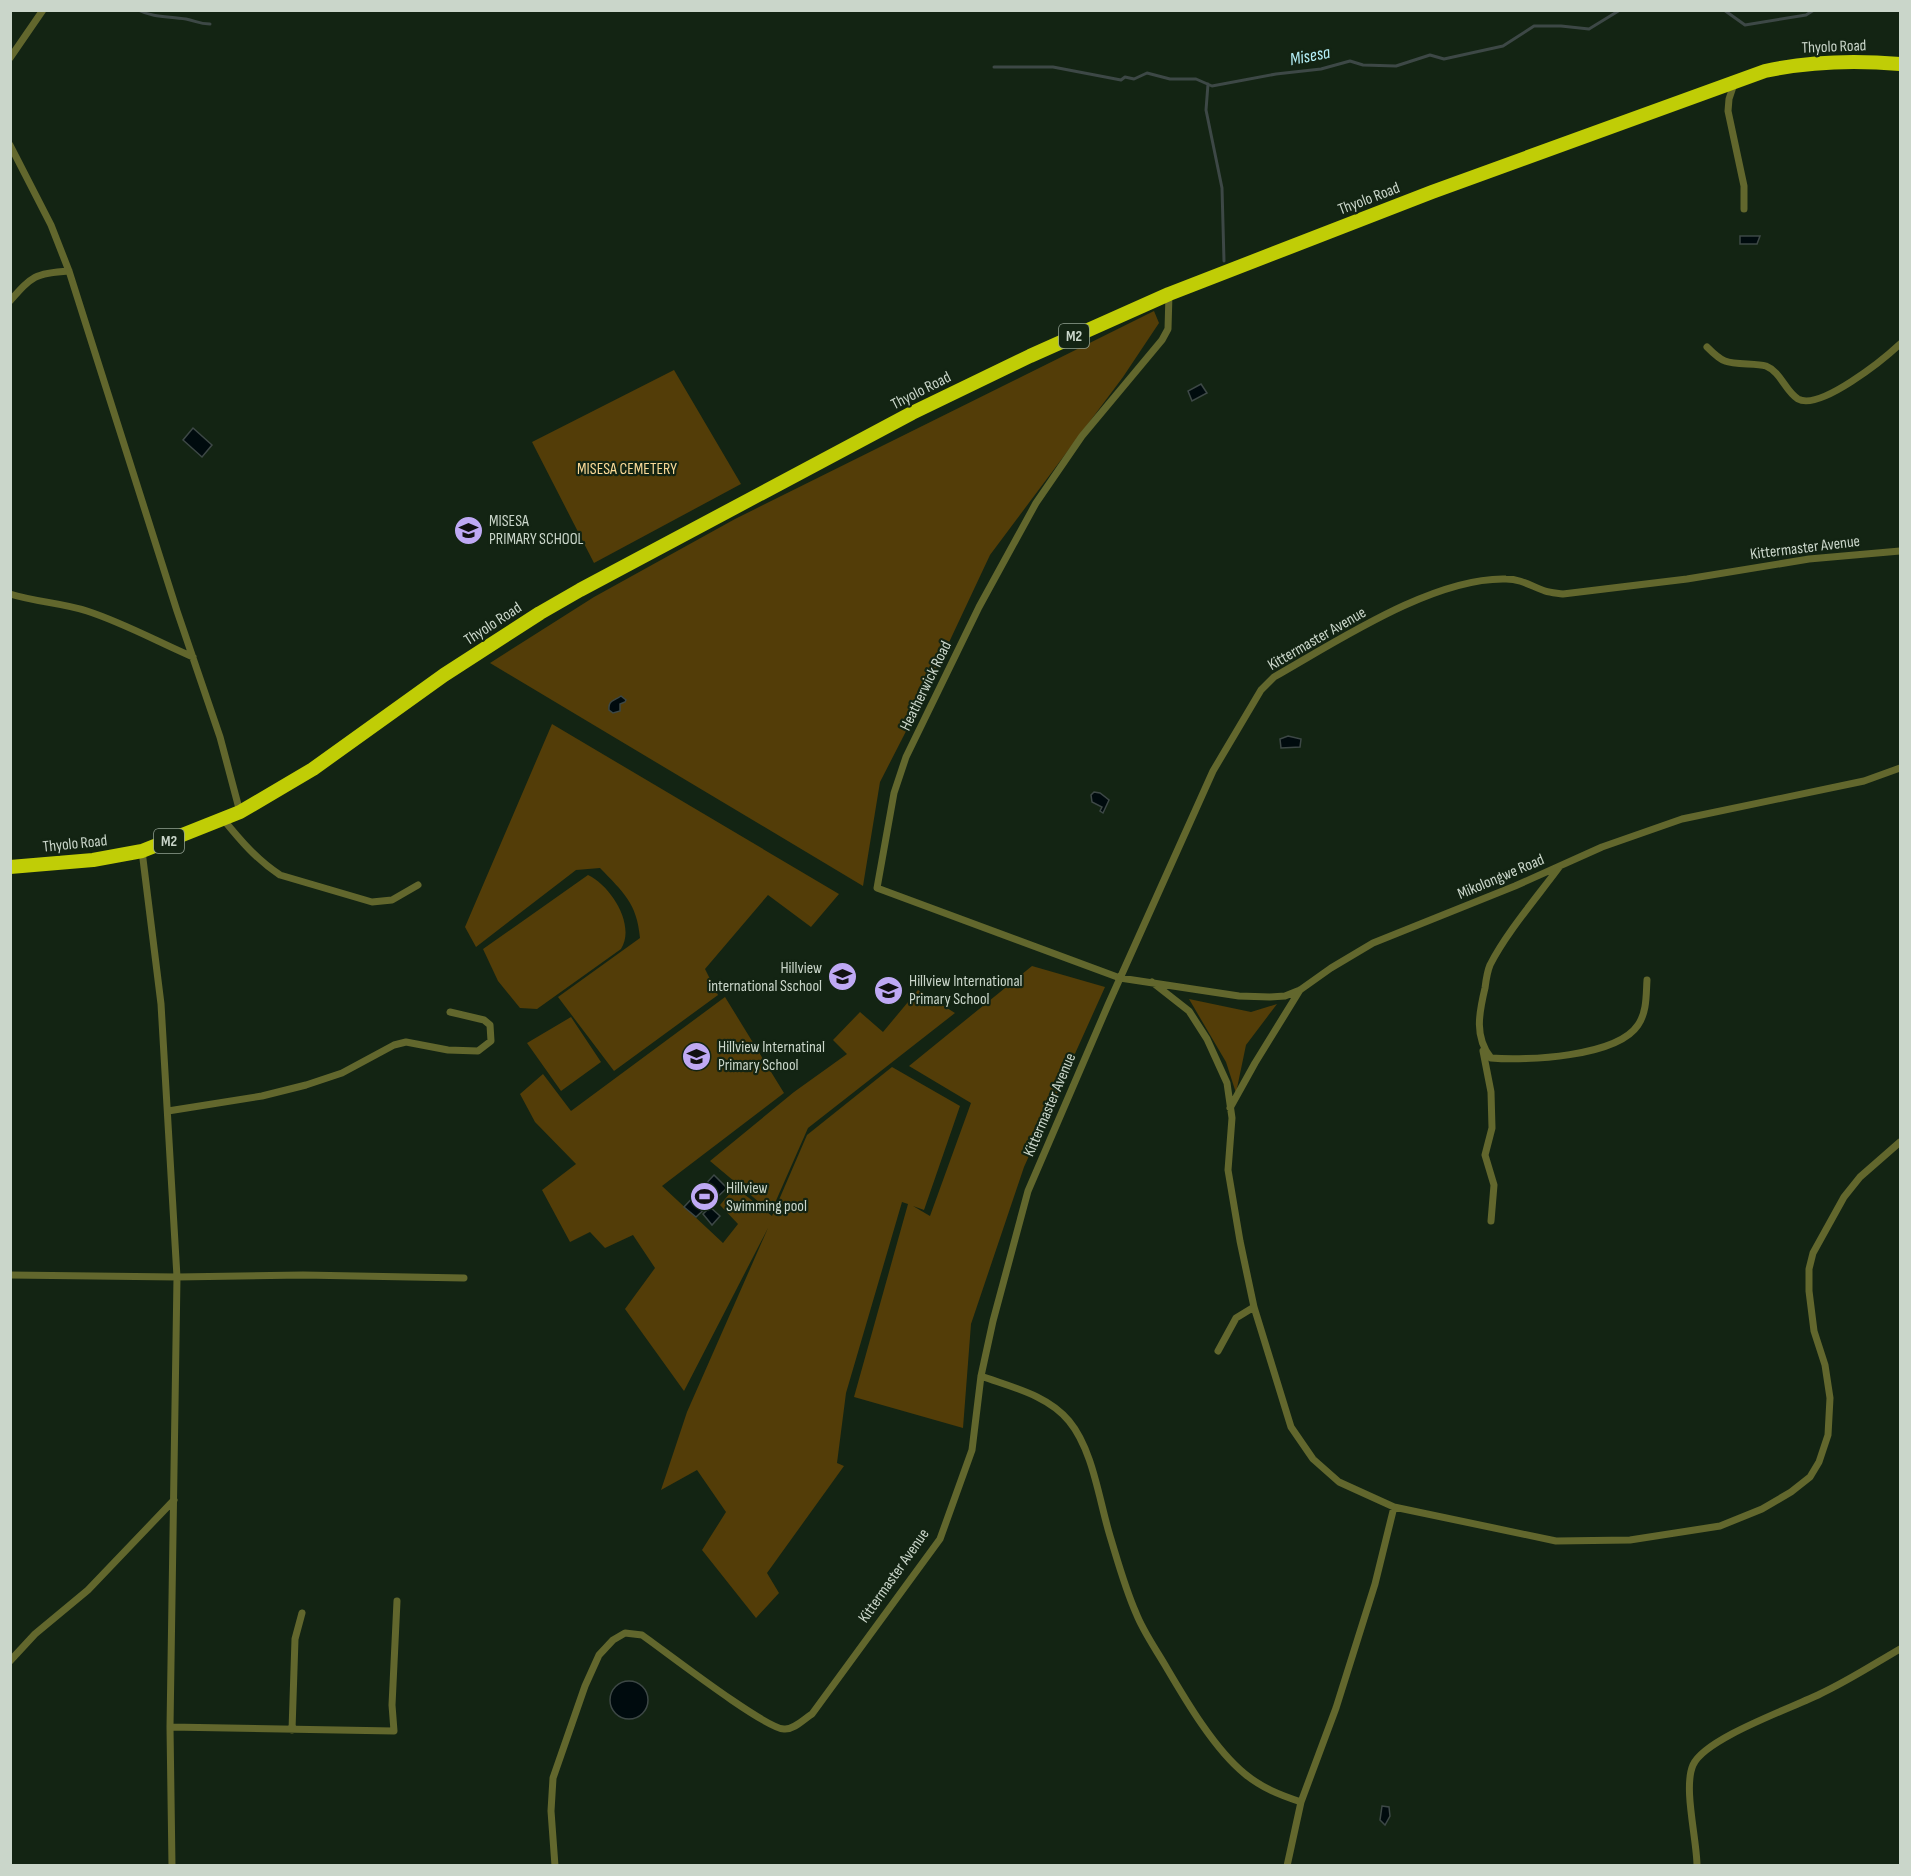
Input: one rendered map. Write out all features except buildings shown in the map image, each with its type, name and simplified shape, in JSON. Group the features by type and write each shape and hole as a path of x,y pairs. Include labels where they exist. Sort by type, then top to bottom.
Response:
{"highway":[{"name":"Thyolo Road","path":"10,867 93,860 142,851 240,812 314,769 444,675 580,590 912,413 1030,356 1169,294 1432,192 1765,71 1811,63 1846,61 1900,64"}],"street":[{"path":"10,58 43,10"},
{"path":"1735,81 1728,111 1744,186 1744,209"},
{"path":"10,145 51,225 69,271 220,736 240,812"},
{"path":"10,301 33,277 69,271"},
{"name":"Heatherwick Road","path":"1120,978 877,888 894,792 906,757 980,607 1036,503 1082,436 1162,340 1168,329 1169,294"},
{"path":"1707,348 1726,362 1766,366 1777,373 1795,396 1802,401 1814,401 1838,390 1878,364 1900,344"},
{"name":"Kittermaster Avenue","path":"555,1866 551,1811 553,1778 585,1686 599,1655 606,1646 625,1634 642,1635 753,1713 780,1729 791,1729 812,1713 940,1539 972,1450 981,1376 993,1321 1028,1191 1213,771 1261,690 1274,677 1374,620 1451,587 1487,580 1519,580 1546,592 1563,594 1687,579 1809,559 1900,552"},
{"path":"10,594 85,611 109,619 193,657"},
{"name":"Mikolongwe Road","path":"1120,978 1239,996 1286,996 1300,990 1373,943 1447,915 1602,847 1682,819 1864,781 1900,768"},
{"path":"223,819 244,845 280,875 372,902 392,900 418,885"},
{"path":"142,851 161,1004 177,1277 170,1727 172,1866"},
{"path":"1491,1221 1494,1185 1485,1155 1492,1128 1491,1092 1478,1019 1489,968 1561,865"},
{"path":"1482,1045 1491,1058 1513,1060 1587,1052 1614,1043 1633,1032 1639,1023 1645,1008 1647,980"},
{"path":"1151,981 1189,1011 1208,1039 1227,1083 1232,1118 1228,1170 1254,1307 1292,1428 1313,1460 1339,1482 1394,1508 1556,1541 1630,1540 1720,1526 1762,1509 1791,1492 1810,1477 1819,1462 1828,1435 1830,1398 1825,1365 1814,1331 1809,1291 1809,1269 1813,1253 1844,1197 1860,1176 1900,1142"},
{"path":"1230,1108 1300,990"},
{"path":"168,1111 262,1096 306,1085 342,1073 394,1045 406,1042 448,1050 478,1051 491,1041 490,1025 484,1020 450,1012"},
{"path":"10,1275 177,1277 303,1275 464,1278"},
{"path":"1218,1351 1236,1318 1254,1307"},
{"path":"981,1376 1033,1395 1058,1410 1069,1421 1080,1438 1094,1475 1124,1584 1136,1615 1191,1709 1244,1773 1270,1792 1301,1802"},
{"path":"10,1661 36,1634 88,1590 174,1500"},
{"path":"1287,1866 1301,1802 1336,1708 1375,1584 1394,1508"},
{"path":"170,1727 394,1731 392,1705 397,1601"},
{"path":"292,1730 295,1639 302,1613"},
{"path":"1697,1866 1690,1790 1693,1765 1699,1756 1706,1749 1734,1733 1820,1694 1900,1649"}],"green space":[{"path":"1154,311 1159,323 1123,377 990,555 921,702 880,782 863,886 490,663 594,597 735,519"},
{"name":"MISESA CEMETERY","path":"674,370 741,484 594,563 532,442"},
{"path":"552,724 839,894 811,927 768,895 705,969 718,995 614,1071 558,997 640,938 636,916 628,899 600,868 576,870 476,947 465,927"},
{"path":"588,875 605,888 619,907 625,929 625,939 621,949 537,1009 520,1008 498,981 483,949"},
{"path":"1032,966 1105,987 1024,1167 971,1324 963,1428 854,1397 908,1204 902,1202 846,1393 837,1463 844,1466 767,1573 779,1593 756,1618 702,1550 726,1512 697,1470 661,1490 687,1412 768,1228 684,1391 625,1309 655,1268 633,1235 605,1248 590,1232 570,1242 542,1190 576,1164 535,1122 520,1094 543,1074 571,1111 725,997 784,1093 662,1186 723,1243 738,1224 720,1205 735,1187 772,1216 807,1135 892,1067 960,1106 924,1210 913,1206 930,1216 971,1103 909,1066"},
{"path":"918,990 955,1013 808,1128 771,1212 710,1161 794,1092 847,1054 833,1040 860,1012 883,1032"},
{"path":"1189,999 1251,1012 1277,1004 1246,1045 1236,1093 1226,1062"},
{"path":"571,1017 601,1062 561,1091 527,1043"}],"shaded area":[{"path":"1740,236 1760,236 1757,244 1740,244"},
{"path":"1201,384 1207,393 1192,401 1188,391"},
{"path":"193,428 212,445 202,457 183,440"},
{"path":"621,696 626,700 620,704 620,711 613,713 609,710 609,704"},
{"path":"1288,736 1301,739 1300,747 1281,748 1280,739"},
{"path":"1094,792 1100,793 1109,800 1103,813 1100,811 1102,807 1092,802 1091,795"},
{"name":"Hillview Swimming pool","path":"714,1175 727,1188 696,1217 684,1207"},
{"name":"Hillview Swimming pool","path":"710,1207 720,1216 712,1225 703,1214"},
{"path":"629,1681 643,1686 648,1700 643,1714 629,1719 615,1714 610,1700 615,1686"},
{"path":"1382,1806 1389,1807 1390,1816 1385,1825 1380,1820"}],"waterway":[{"path":"138,10 156,16 210,24"},
{"name":"Misesa","path":"994,67 1053,67 1121,80 1125,77 1134,79 1147,73 1170,79 1196,79 1212,86 1276,74 1321,69 1350,61 1363,65 1396,66 1430,55 1444,59 1503,46 1534,26 1589,29 1620,10"},
{"name":"Misesa","path":"1724,10 1745,25 1806,15 1814,10"},
{"path":"1208,84 1206,110 1222,188 1224,261"}],"place":[{"name":"MISESA PRIMARY SCHOOL","path":"468,530"},
{"name":"Hillview international Sschool","path":"843,977"},
{"name":"Hillview International Primary School","path":"888,990"},
{"name":"Hillview Internatinal Primary School","path":"697,1056"},
{"name":"Hillview Swimming pool","path":"705,1197"}]}
